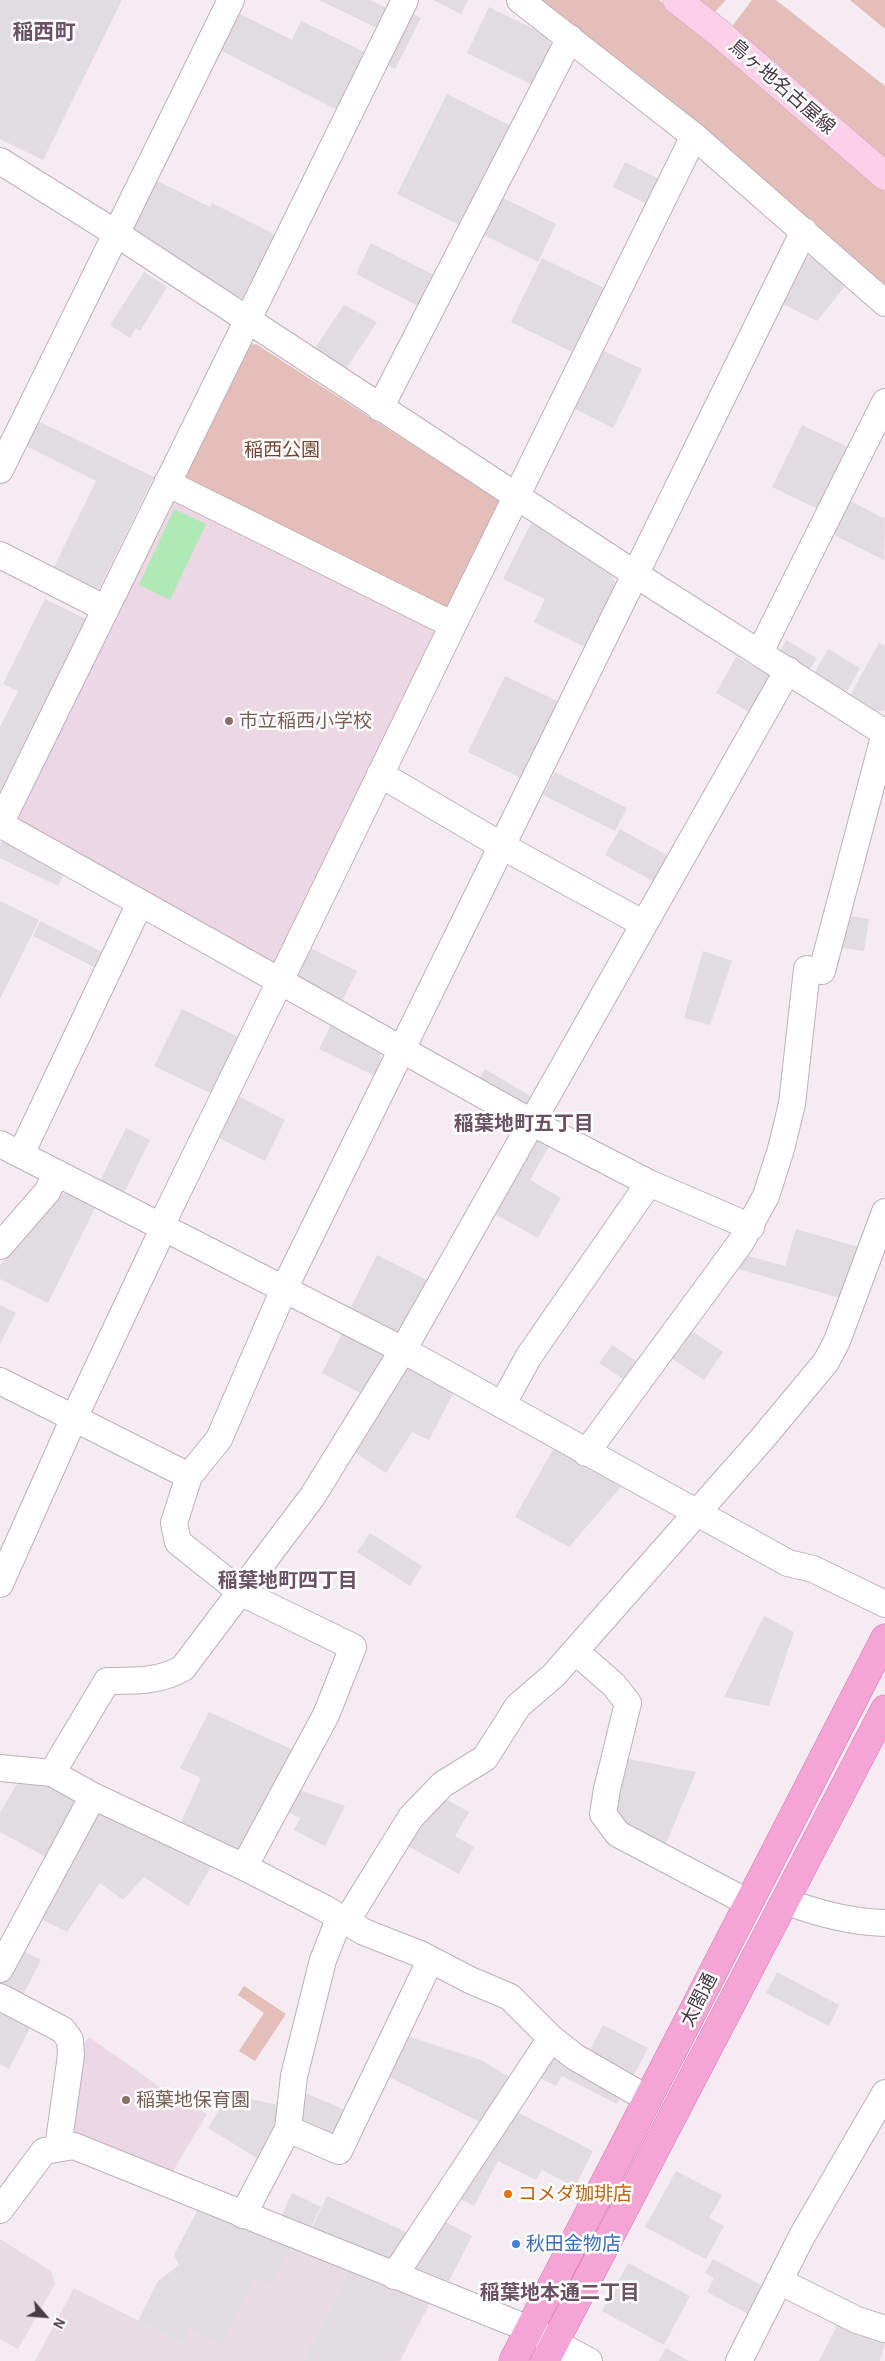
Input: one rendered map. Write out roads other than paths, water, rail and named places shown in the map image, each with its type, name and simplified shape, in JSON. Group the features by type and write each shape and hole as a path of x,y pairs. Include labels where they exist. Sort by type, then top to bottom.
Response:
{"main road":[{"name":"鳥ヶ地名古屋線","path":"677,0 719,33 885,176"},
{"name":"太閤通","path":"513,2361 885,1638"},
{"name":"太閤通","path":"550,2352 885,1709"}],"street":[{"path":"0,470 231,0"},
{"path":"405,0 0,824 401,1051 531,1122 650,1183 751,1228"},
{"path":"520,0 694,136 885,303"},
{"path":"380,408 570,38"},
{"path":"0,1584 162,1226 380,774 694,136"},
{"path":"1,163 117,234 635,574 885,733 814,970 792,1104 782,1149 766,1196 751,1228 586,1453"},
{"path":"244,1867 326,1714 353,1647 242,1593 178,1542 174,1524 189,1476 219,1439 284,1289 804,232"},
{"path":"760,652 885,402"},
{"path":"167,483 453,625"},
{"path":"0,555 106,609"},
{"path":"52,1773 107,1681 140,1681 170,1676 183,1668 242,1593 312,1497 404,1350 531,1122 788,670"},
{"path":"380,774 502,846 644,924"},
{"path":"140,903 10,1149 404,1350 586,1453 788,1563 813,1569 885,1604"},
{"path":"0,1246 47,1192 57,1173"},
{"path":"502,1405 528,1356 650,1183"},
{"path":"243,2215 288,2129 294,2076 323,1960 343,1919 411,1817 443,1784 485,1758 518,1706 554,1675 762,1439 826,1362 838,1341 885,1212"},
{"path":"0,1381 189,1476"},
{"path":"575,1651 614,1685 628,1703 607,1789 603,1814 618,1834 749,1903"},
{"path":"0,1768 52,1773 93,1796 244,1867 364,1932 420,1954 430,1961 504,1996 510,1997 552,2038 575,2057 648,2099"},
{"path":"0,1969 93,1796"},
{"path":"785,1901 844,1918 885,1923"},
{"path":"288,2129 339,2151 430,1961"},
{"path":"0,1997 63,2030 70,2040 71,2055 58,2148"},
{"path":"394,2276 552,2038"},
{"path":"739,2361 802,2236 885,2093"},
{"path":"0,2210 44,2151 74,2146 529,2329 550,2352 589,2361"},
{"path":"779,2281 857,2320 885,2329"}],"place":[{"name":"市立稲西小学校","path":"229,721"},
{"name":"稲葉地保育園","path":"126,2100"},
{"name":"コメダ珈琲店","path":"508,2194"},
{"name":"秋田金物店","path":"516,2244"}],"district":[{"name":"稲西町","path":"44,33"},
{"name":"稲葉地町五丁目","path":"524,1124"},
{"name":"稲葉地町四丁目","path":"288,1581"},
{"name":"稲葉地本通二丁目","path":"560,2293"}],"park label":[{"name":"稲西公園","path":"282,450"}]}
